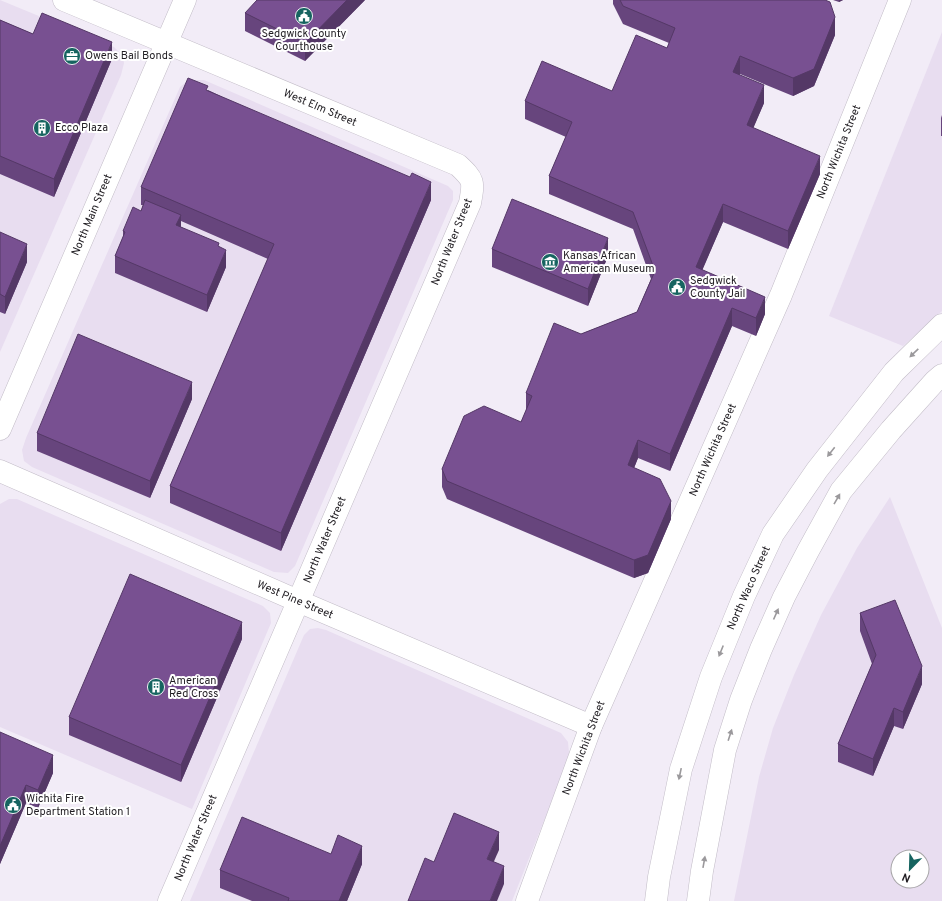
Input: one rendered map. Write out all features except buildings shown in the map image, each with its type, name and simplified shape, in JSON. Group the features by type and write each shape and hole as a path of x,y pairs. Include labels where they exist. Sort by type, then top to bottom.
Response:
{"street":[{"name":"West Elm Street","path":"64,0 458,165 471,177"},
{"name":"North Main Street","path":"0,430 185,0"},
{"name":"North Wichita Street","path":"527,901 591,726 781,295 900,0"},
{"name":"North Water Street","path":"169,901 470,203 472,190 471,177"},
{"name":"North Waco Street","path":"656,901 659,877 681,769 711,678 744,596 773,534 817,470 894,372 942,326"},
{"path":"698,901 702,871 725,750 741,700 784,597 841,491 891,430 942,375"},
{"name":"West Pine Street","path":"0,471 298,602 591,726"}],"shaded area":[{"path":"0,0 114,47 122,55 124,63 121,75 0,352"},
{"path":"942,32 942,311 903,346 829,316"},
{"path":"204,80 448,186 453,191 453,200 295,566 288,573 274,572 32,467 24,461 22,450 26,438 180,87 186,82"},
{"path":"890,497 942,628 942,901 734,901 759,777 773,728 794,675 821,615 857,548"},
{"path":"9,499 17,499 263,606 270,613 271,623 192,809 0,727 0,504"},
{"path":"318,628 326,630 561,733 568,742 569,753 565,768 512,901 190,901 304,635 310,629"}],"place":[{"name":"Sedgwick County Courthouse","path":"304,16"},
{"name":"Owens Bail Bonds","path":"72,56"},
{"name":"Ecco Plaza","path":"42,128"},
{"name":"Kansas African American Museum","path":"550,262"},
{"name":"Sedgwick County Jail","path":"677,287"},
{"name":"American Red Cross","path":"156,687"},
{"name":"Wichita Fire Department Station 1","path":"13,805"}]}
